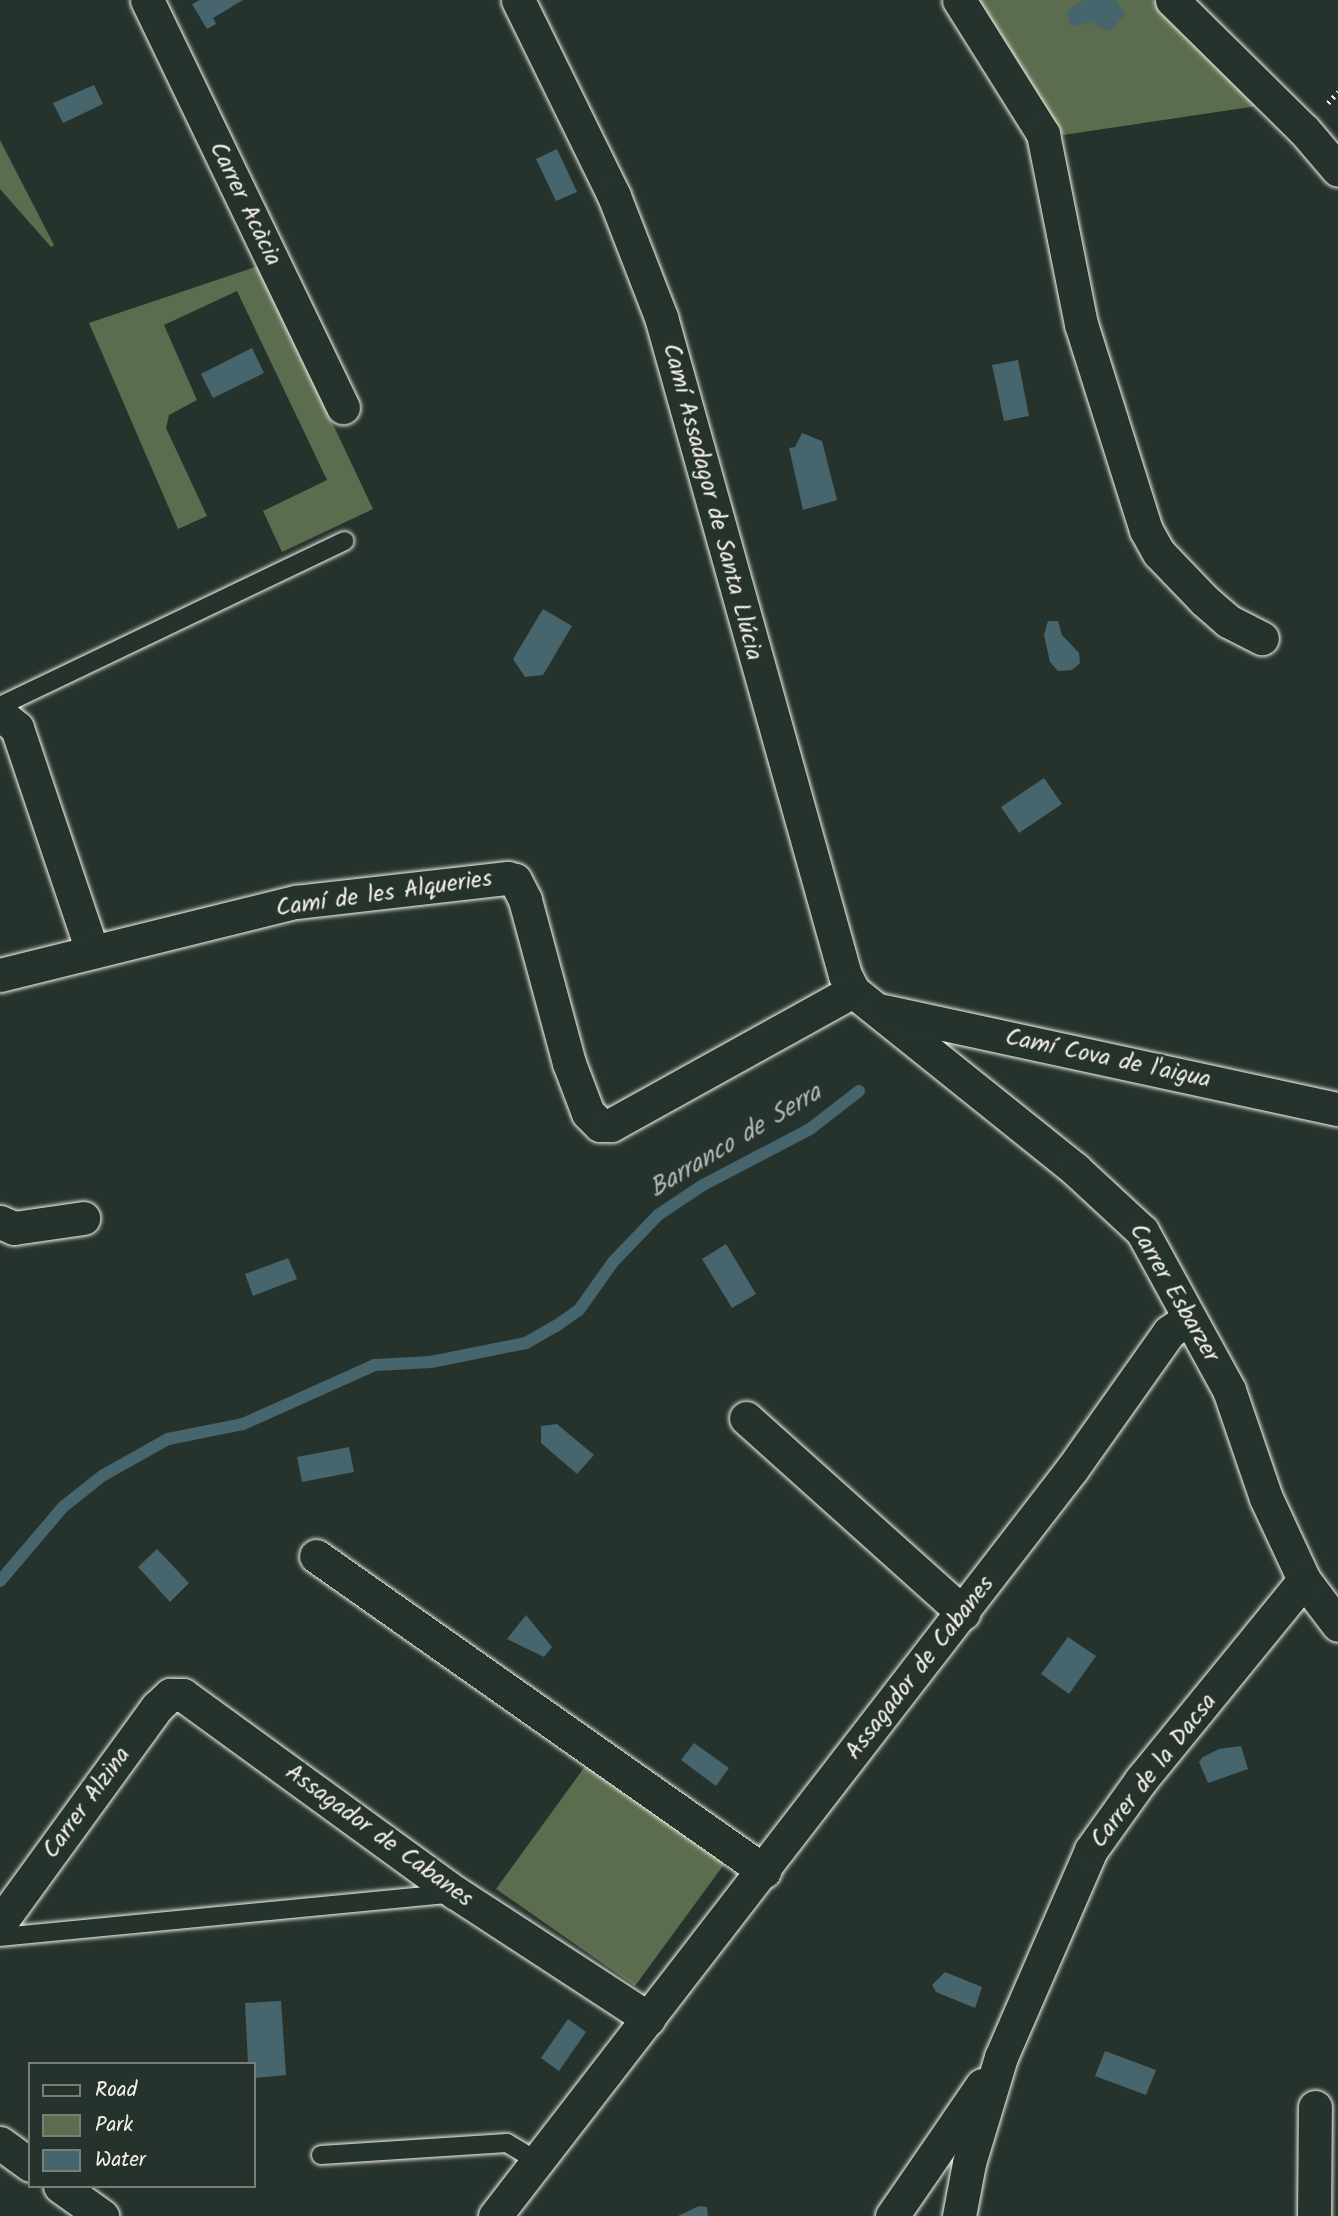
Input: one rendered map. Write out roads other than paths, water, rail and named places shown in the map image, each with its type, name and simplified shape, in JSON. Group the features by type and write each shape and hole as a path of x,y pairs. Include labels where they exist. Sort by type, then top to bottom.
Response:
{"street":[{"name":"Carrer Acàcia","path":"147,0 343,407"},
{"name":"Camí Assadagor de Santa Llúcia","path":"518,0 614,196 661,317 837,953 866,1000"},
{"path":"959,0 1044,134 1081,324 1146,530 1159,552 1204,600 1228,621 1262,638"},
{"path":"1172,0 1304,130 1338,170"},
{"path":"0,714 17,728 92,951 0,975"},
{"name":"Camí de les Alqueries","path":"92,951 296,902 378,890 516,880 525,900 569,1063 588,1113 600,1125 624,1119 866,1000"},
{"name":"Camí Cova de l'aigua","path":"866,1000 1338,1109"},
{"name":"Carrer Esbarzer","path":"866,1000 1120,1206 1142,1231 1229,1390 1266,1497 1304,1580 1338,1625"},
{"path":"0,1222 14,1228 83,1218"},
{"name":"Assagador de Cabanes","path":"495,2216 1072,1469 1169,1332 1189,1318"},
{"path":"746,1418 962,1613"},
{"path":"316,1556 764,1871"},
{"name":"Carrer de la Dacsa","path":"959,2216 965,2176 1001,2057 1080,1870 1102,1832 1304,1580"},
{"name":"Assagador de Cabanes","path":"183,1695 456,1893 649,2019"},
{"name":"Carrer Alzina","path":"0,1923 157,1707 170,1696 183,1695"},
{"name":"Carrer de la Dacsa","path":"892,2216 1001,2057"},
{"path":"1314,2216 1315,2107"},
{"path":"0,2143 28,2164"},
{"path":"63,2188 102,2216"}],"lane":[{"path":"0,706 345,541"},
{"path":"0,1937 456,1893"},
{"path":"321,2155 507,2143 537,2161"}],"water":[{"path":"200,0 243,0 213,18 216,24 207,29 192,4"},
{"path":"1083,0 1116,0 1125,15 1110,31 1089,22 1072,27 1066,12"},
{"path":"94,85 103,104 63,123 53,103"},
{"path":"557,149 577,192 556,201 536,159"},
{"path":"252,348 264,373 213,398 201,374"},
{"path":"1018,360 1029,416 1004,421 992,365"},
{"path":"802,433 822,441 837,500 803,510 789,448 795,447"},
{"path":"543,609 572,626 543,675 525,677 513,659"},
{"path":"1048,621 1058,621 1062,635 1079,653 1080,663 1072,670 1058,671 1050,662 1044,635"},
{"path":"1044,778 1062,804 1019,833 1001,807"},
{"path":"726,1244 756,1294 732,1308 702,1259"},
{"path":"288,1258 297,1279 253,1296 245,1274"},
{"path":"557,1424 594,1455 577,1474 541,1443 541,1426"},
{"path":"349,1447 354,1472 302,1482 297,1457"},
{"path":"157,1549 189,1583 170,1602 138,1567"},
{"path":"526,1615 552,1647 544,1657 507,1639"},
{"path":"1068,1637 1096,1656 1069,1694 1041,1674"},
{"path":"694,1743 729,1768 716,1786 681,1760"},
{"path":"1241,1746 1248,1769 1208,1783 1199,1762 1203,1757 1219,1749"},
{"path":"945,1972 982,1987 975,2008 936,1992 932,1985"},
{"path":"281,2001 286,2075 256,2078 256,2062 248,2062 245,2003"},
{"path":"568,2019 586,2032 559,2071 541,2058"},
{"path":"1105,2051 1156,2070 1146,2095 1095,2076"},
{"path":"699,2206 707,2207 708,2216 678,2216"}],"waterway":[{"name":"Barranco de Serra","path":"0,1581 63,1507 102,1476 168,1439 243,1424 375,1365 431,1362 526,1343 556,1326 579,1310 613,1262 658,1215 703,1185 810,1129 859,1091"}]}
